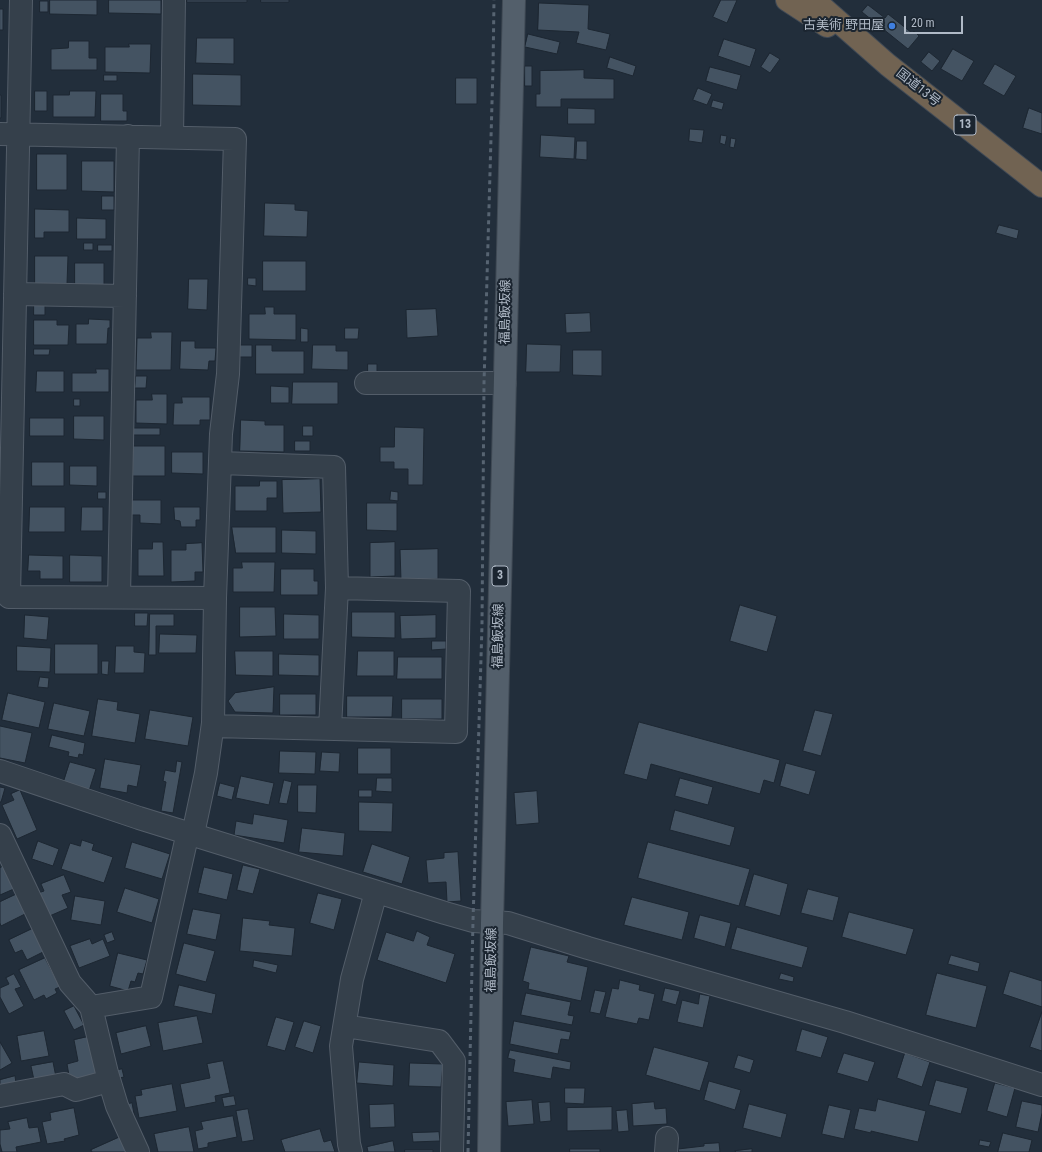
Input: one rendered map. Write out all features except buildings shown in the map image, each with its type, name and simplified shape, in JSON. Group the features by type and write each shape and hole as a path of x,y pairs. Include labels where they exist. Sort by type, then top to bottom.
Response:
{"highway":[{"name":"国道13号","path":"787,0 888,65"},
{"name":"国道13号","path":"814,0 888,65 1042,186"}],"main road":[{"name":"福島飯坂線","path":"489,1152 492,923 514,0"}],"street":[{"path":"22,0 9,134 15,294 9,597 215,598"},
{"path":"172,138 174,0"},
{"path":"9,134 235,139 228,374 221,434 215,598 213,726 206,773 190,833 151,997 91,1007"},
{"path":"119,597 128,136"},
{"path":"15,294 125,296"},
{"path":"366,383 505,383"},
{"path":"220,463 334,467 337,588 330,729"},
{"path":"213,726 456,732 459,591 337,588"},
{"path":"0,772 376,892 473,921 508,923 588,948 845,1022 1042,1085"},
{"path":"0,835 70,983 91,1007 109,1081 117,1106 138,1152"},
{"path":"351,1152 349,1144 341,1046 352,980 376,892"},
{"path":"345,1026 439,1041 454,1061 452,1152"},
{"path":"0,1096 64,1084 76,1090 109,1081"}],"railway":[{"path":"468,1152 482,625 484,383 494,0"}],"place":[{"name":"古美術 野田屋","path":"892,26"}]}
